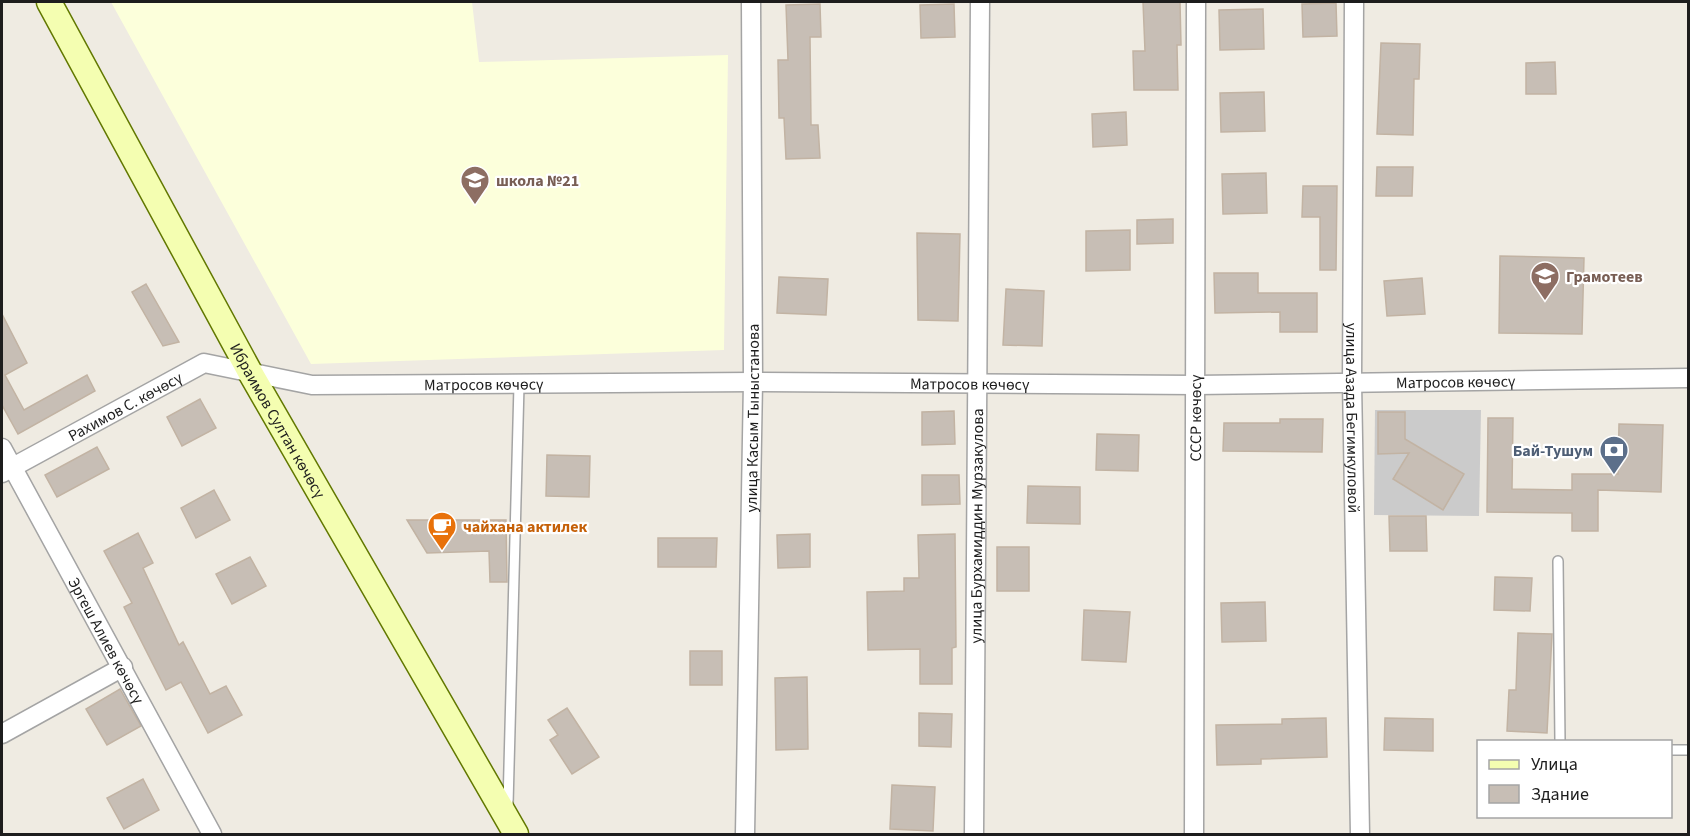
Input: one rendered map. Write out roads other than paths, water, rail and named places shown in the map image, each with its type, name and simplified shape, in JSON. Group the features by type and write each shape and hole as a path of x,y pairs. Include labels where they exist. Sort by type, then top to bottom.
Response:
{"main road":[{"name":"Ибраимов Султан көчөсү","path":"49,2 251,374 512,826"}],"street":[{"name":"улица Касым Тыныстанова","path":"745,834 753,382 751,2"},
{"name":"улица Бурхамиддин Мурзакулова","path":"974,834 980,2"},
{"name":"СССР көчөсү","path":"1194,834 1196,2"},
{"name":"улица Азада Бегимкуловой","path":"1354,2 1352,382 1360,834"},
{"name":"Рахимов С. көчөсү","path":"7,470 204,363 251,374"},
{"name":"Матросов көчөсү","path":"251,374 312,385 753,382 1196,385 1689,378"},
{"name":"Эргеш Алиев көчөсү","path":"2,448 7,470 123,667 212,834"},
{"path":"2,734 123,667"}],"lane":[{"path":"512,826 519,385"},
{"path":"1558,561 1560,740"},
{"path":"1672,750 1689,750"}],"place":[{"name":"школа №21","path":"475,206"},
{"name":"Грамотеев","path":"1545,302"},
{"name":"Бай-Тушум","path":"1614,476"},
{"name":"чайхана актилек","path":"442,552"}]}
